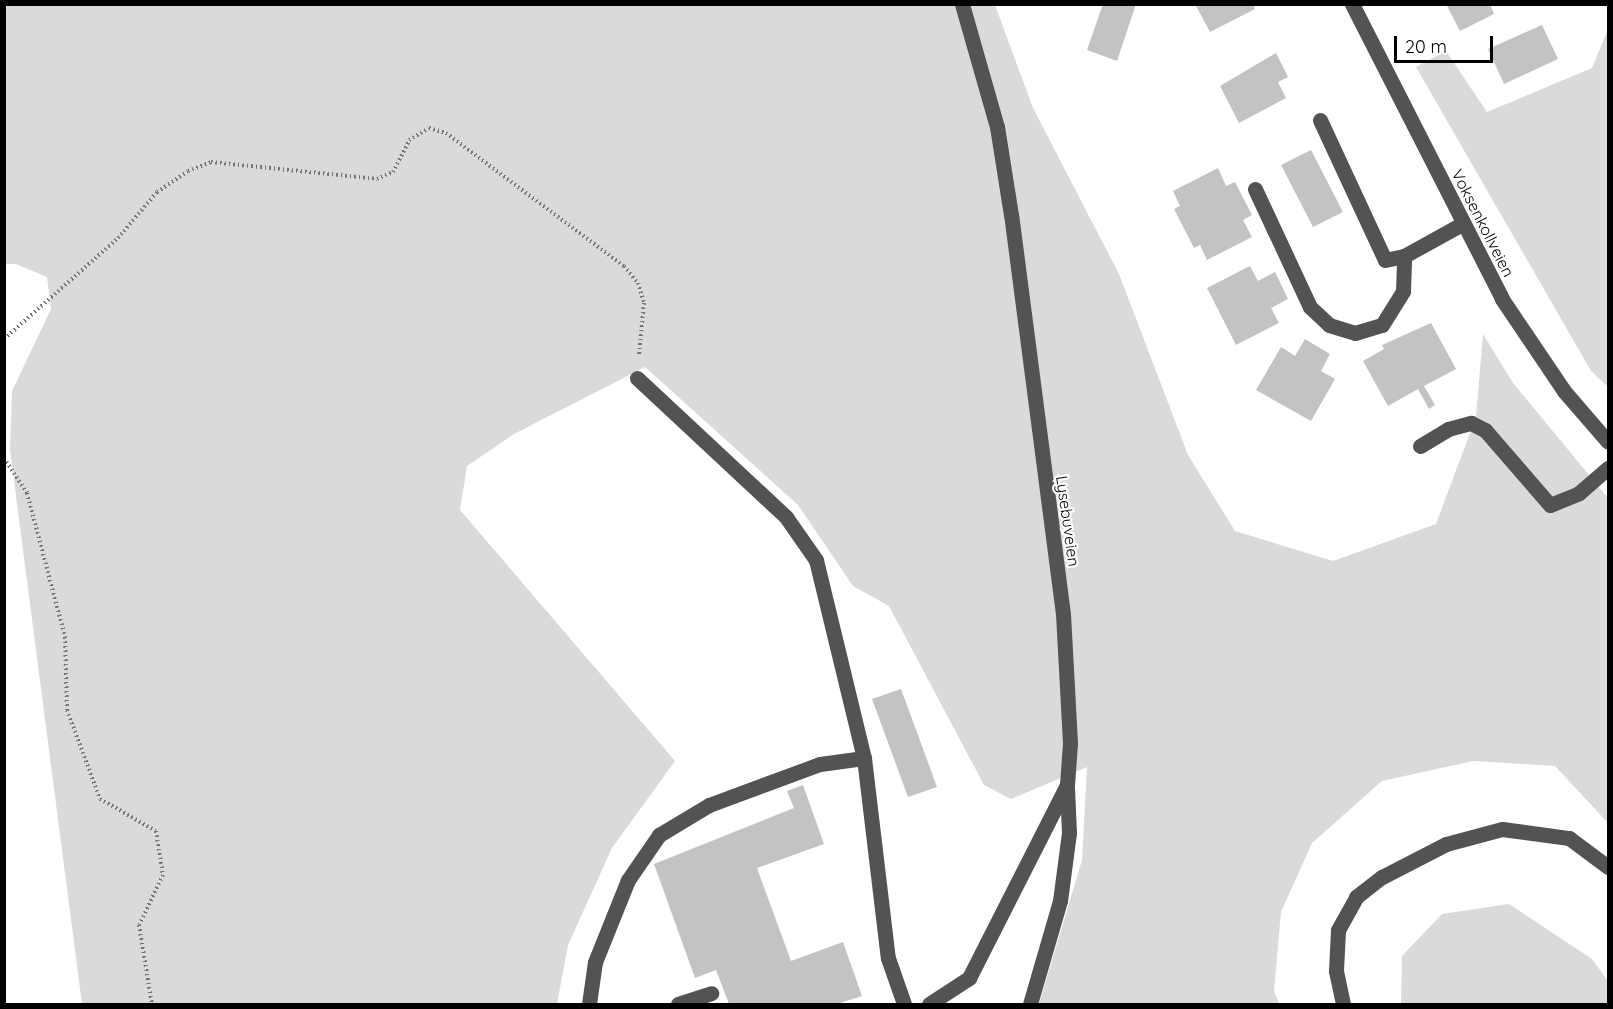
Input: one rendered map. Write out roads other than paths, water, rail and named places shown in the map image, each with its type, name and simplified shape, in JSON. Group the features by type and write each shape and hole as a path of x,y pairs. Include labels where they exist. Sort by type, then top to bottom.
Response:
{"street":[{"name":"Lysebuveien","path":"929,1005 969,978 1067,785 1070,743 1063,614 1011,215 997,127 962,4"},
{"name":"Voksenkollveien","path":"1352,4 1462,224 1522,330 1608,442"},
{"path":"1320,120 1381,257 1391,261 1404,256 1462,224"},
{"path":"1255,189 1310,307 1329,325 1355,333 1382,325 1403,291 1404,256"},
{"path":"637,378 786,517 816,560 864,758 888,958 904,1005"},
{"path":"1420,446 1448,429 1471,423 1485,429 1550,505 1579,493 1608,468"},
{"path":"589,1005 595,962 628,880 659,835 709,805 820,764 864,758"},
{"path":"1030,1005 1060,901 1070,833 1067,785"},
{"path":"1343,1005 1336,972 1338,930 1356,897 1382,877 1446,844 1502,829 1569,838 1608,867"},
{"path":"678,1005 711,993"}]}
